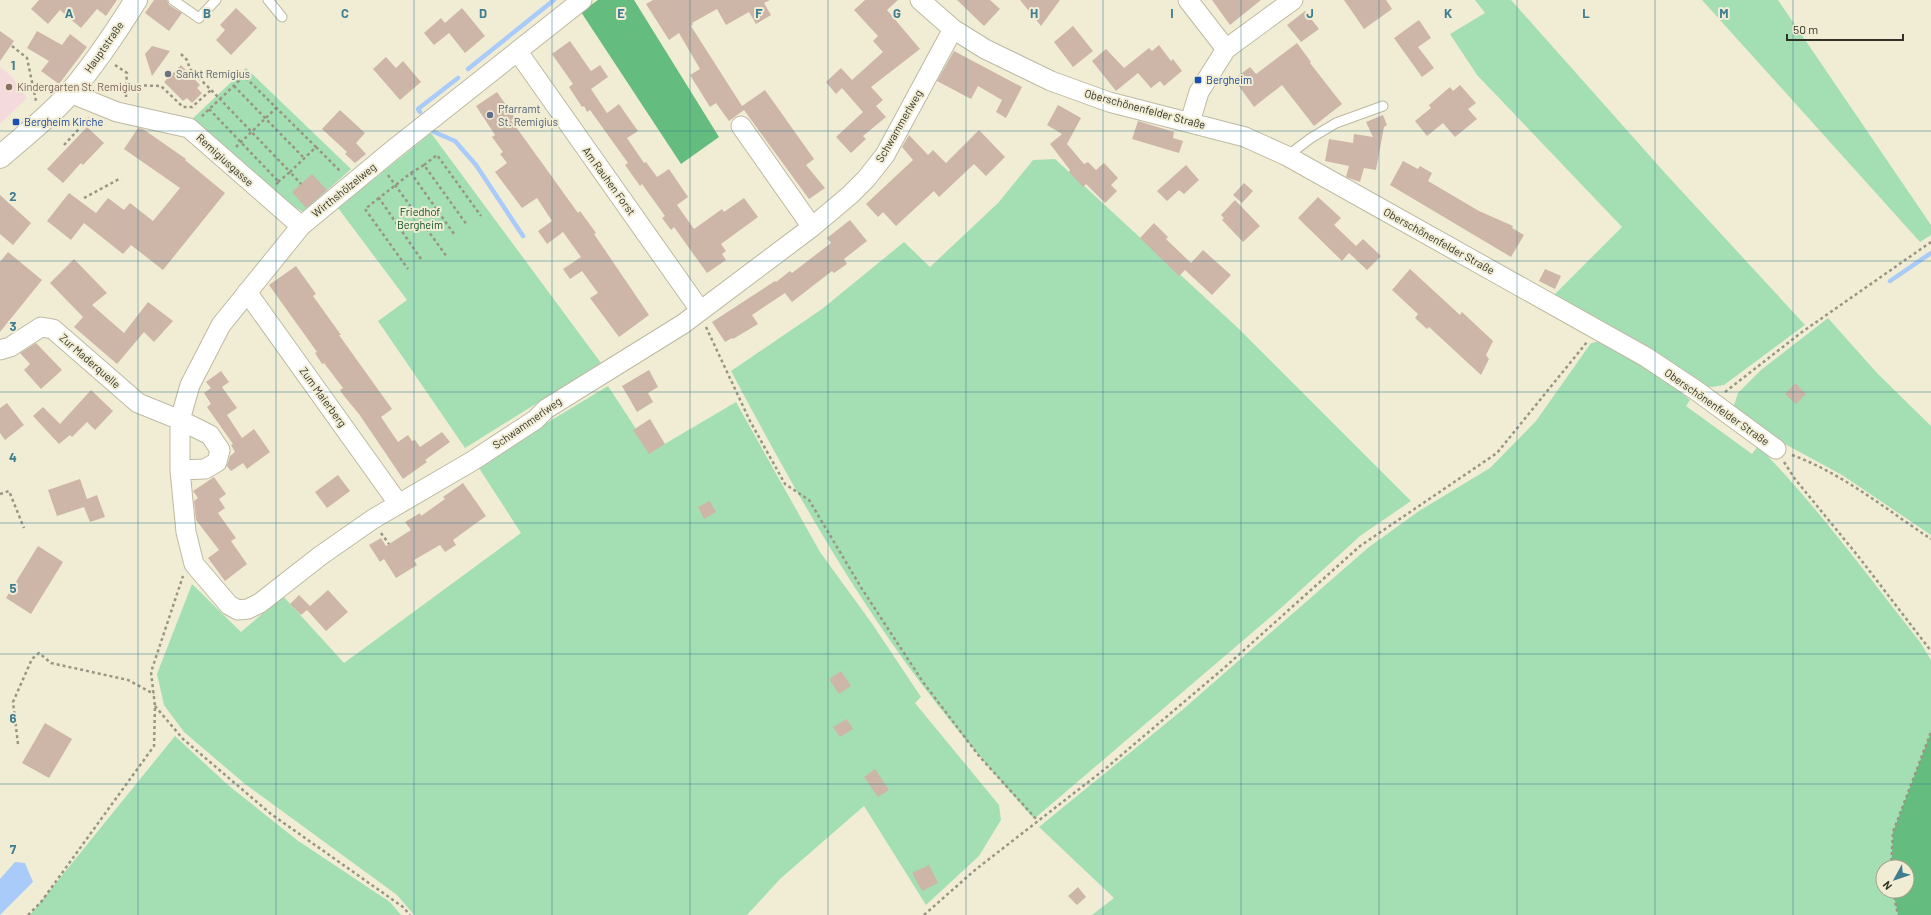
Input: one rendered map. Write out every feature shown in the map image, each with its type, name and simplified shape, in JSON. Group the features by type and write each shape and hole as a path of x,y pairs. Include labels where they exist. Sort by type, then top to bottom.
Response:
{"street":[{"name":"Hauptstraße","path":"0,157 70,93 109,42 136,0"},
{"name":"Oberschönenfelder Straße","path":"920,0 952,29 1000,58 1051,81 1109,102 1245,137 1287,156 1646,357 1712,402 1776,449"},
{"path":"1188,0 1226,49"},
{"path":"1190,122 1199,92 1226,49 1293,0"},
{"name":"Wirthshölzelweg","path":"180,420 190,385 221,325 301,226 378,162 518,52 571,4"},
{"name":"Schwammerlweg","path":"194,564 229,605 238,610 248,609 260,603 320,556 398,503 480,456 535,420 546,409 683,324 812,227 866,179 885,155 952,29"},
{"name":"Am Rauhen Forst","path":"518,52 700,310"},
{"name":"Remigiusgasse","path":"70,93 117,112 189,128 301,226"},
{"path":"741,126 812,227"},
{"name":"Zum Maierberg","path":"247,292 398,503"},
{"name":"Zur Maderquelle","path":"0,350 10,347 41,327 53,329 138,404 180,420 210,435 220,450 217,462 205,469 180,470"},
{"path":"180,420 180,470 186,532 194,564"}],"lane":[{"path":"173,0 199,18 216,0"},
{"path":"268,0 282,17"},
{"path":"1287,156 1311,138 1336,123 1383,106"}],"path":[{"path":"12,46 27,58 41,121"},
{"path":"181,54 187,60 190,69 301,184"},
{"path":"126,93 127,73"},
{"path":"197,120 244,76 352,183"},
{"path":"126,85 161,86 183,107 192,107 211,90"},
{"path":"234,86 304,158"},
{"path":"234,149 276,108"},
{"path":"64,145 92,115"},
{"path":"278,182 316,147"},
{"path":"408,269 365,208 411,173 437,155 481,216"},
{"path":"378,162 447,257"},
{"path":"424,165 468,225"},
{"path":"411,173 454,234"},
{"path":"84,198 121,178"},
{"path":"379,198 421,259"},
{"path":"1712,402 1802,332 1931,242"},
{"path":"700,310 705,325 750,422 785,484 809,500 862,589 923,682 979,756 1038,821"},
{"path":"924,915 975,870 1105,769 1218,673 1360,546 1497,454 1597,329"},
{"path":"1776,449 1795,479 1858,556 1931,651"},
{"name":"Oberschönenfelder Straße","path":"1776,449 1809,461 1838,477 1931,539"},
{"path":"0,494 9,491 24,528"},
{"path":"28,915 41,902 154,746 155,706 151,672 183,577 194,564"},
{"path":"18,744 13,702 32,659 39,653 51,663 128,680 154,694"},
{"path":"155,706 183,739 271,814 403,907 410,915"},
{"path":"1891,859 1893,832 1931,732"},
{"path":"1895,899 1898,915"}],"shaded area":[{"name":"Kindergarten St. Remigius","path":"0,67 11,76 27,98 0,124"}],"green space":[{"path":"598,0 634,0 719,137 681,164 581,12"},
{"path":"1475,0 1511,0 1665,173 1805,325 1724,385 1712,387 1700,386 1553,296 1622,227 1477,75 1450,34 1485,13"},
{"path":"1702,0 1778,0 1931,225 1931,235 1920,242"},
{"path":"246,68 351,169 303,212 274,194 189,122"},
{"name":"Friedhof Bergheim","path":"431,133 601,363 465,448 378,321 407,300 338,208"},
{"path":"1055,159 1238,328 1411,501 1360,536 1281,608 1034,819 977,754 936,703 870,611 821,533 731,371 822,309 904,242 930,267 998,203 1033,160"},
{"path":"1828,318 1877,373 1931,426 1931,535 1842,475 1770,436 1733,408 1738,393 1761,370"},
{"path":"1602,341 1661,376 1690,400 1686,406 1752,454 1758,446 1801,493 1842,542 1920,642 1931,660 1931,732 1893,832 1891,859 1875,859 1875,899 1895,899 1898,915 1092,915 1114,898 1039,827 1181,711 1369,547 1419,511 1490,468 1536,421 1591,343"},
{"path":"608,386 651,452 736,402 820,552 873,625 921,697 915,703 999,805 1001,820 979,856 926,905 864,806 780,879 747,915 414,915 397,895 245,784 184,732 164,705 157,674 192,584 241,632 283,596 344,663 521,533 477,465"},
{"path":"1931,732 1931,915 1898,915 1895,899 1915,899 1915,859 1891,859 1893,832"},
{"path":"175,736 228,785 297,840 390,902 401,915 30,915"}],"water":[{"path":"15,862 25,863 33,882 0,915 0,879"}],"building":[{"path":"39,0 117,0 106,16 97,9 81,28 60,10 48,24 31,9"},
{"path":"154,0 167,0 169,5 182,13 169,31 145,13"},
{"path":"653,0 770,0 764,3 771,15 756,24 749,12 726,25 717,9 692,23 693,24 691,26 742,106 765,90 814,159 806,165 825,188 809,199 744,110 729,121 716,103 710,107 690,75 700,69 679,33 669,40 646,4"},
{"path":"865,0 898,0 887,10 920,49 871,87 883,100 876,106 886,117 863,136 866,139 851,153 836,137 863,112 842,88 836,94 826,82 841,68 852,80 883,52 873,41 878,36 854,10"},
{"path":"957,0 990,0 1000,9 984,26"},
{"path":"1020,0 1060,0 1041,26"},
{"path":"1212,0 1261,0 1230,25"},
{"path":"1344,0 1386,0 1392,9 1364,29"},
{"path":"236,8 257,28 231,55 216,40 225,30 220,25"},
{"path":"462,8 485,36 465,53 449,33 434,45 424,33 441,18 445,23"},
{"path":"1305,11 1319,29 1301,42 1287,25"},
{"path":"1419,20 1431,38 1418,47 1434,68 1422,77 1394,38"},
{"path":"1073,26 1093,51 1073,67 1054,42"},
{"path":"0,31 14,41 0,61"},
{"path":"37,31 62,45 70,34 87,47 59,84 41,71 49,61 27,48"},
{"path":"570,41 591,71 600,65 608,77 591,89 607,113 619,104 638,131 627,138 644,163 646,162 657,177 669,169 688,197 677,205 694,229 722,209 724,212 744,198 758,217 721,244 726,251 722,254 726,260 707,273 674,227 671,230 662,218 665,216 642,184 640,186 625,165 628,163 590,110 587,112 584,106 582,107 569,87 573,84 552,54"},
{"path":"1297,43 1311,62 1310,63 1342,104 1314,126 1282,85 1254,107 1234,79 1250,67 1256,74"},
{"path":"1159,45 1171,61 1173,59 1182,71 1164,86 1160,81 1151,88 1138,73 1116,91 1092,61 1106,49 1124,68 1149,48 1152,51"},
{"path":"152,46 170,51 152,76 145,54"},
{"path":"954,51 1022,87 1006,118 996,112 1002,100 978,86 971,99 937,81"},
{"path":"386,57 396,68 403,61 421,82 400,100 373,69"},
{"path":"181,65 200,85 197,88 202,93 192,103 187,98 183,101 164,82"},
{"path":"1460,85 1476,103 1468,109 1477,119 1455,137 1443,123 1427,136 1415,121 1431,108 1429,105 1450,87 1453,91"},
{"path":"497,92 515,118 511,120 578,213 580,211 596,233 594,234 649,315 619,337 590,298 598,293 582,271 570,279 563,269 581,257 563,232 547,244 538,231 552,221 537,198 522,208 495,172 507,163 500,154 503,152 492,137 495,135 476,106"},
{"path":"1058,105 1081,118 1067,144 1084,164 1088,162 1096,170 1104,163 1118,178 1111,185 1117,191 1105,203 1086,184 1083,187 1069,172 1070,170 1050,144 1062,134 1047,125"},
{"path":"340,110 365,133 356,143 366,154 355,163 345,154 347,152 322,129"},
{"path":"1383,115 1387,125 1384,127 1376,170 1364,168 1360,182 1346,177 1349,166 1325,161 1329,139 1353,143 1354,134 1373,137 1366,122"},
{"path":"1138,121 1174,132 1173,138 1183,141 1179,153 1132,139"},
{"path":"87,127 104,143 83,165 81,163 63,183 47,169"},
{"path":"138,128 143,129 186,159 185,160 225,193 163,270 131,245 123,254 84,223 71,240 47,221 69,193 96,213 108,198 124,210 130,203 153,221 180,188 124,149"},
{"path":"979,130 1005,157 986,176 974,164 939,197 934,191 896,226 883,212 878,217 866,204 913,160 902,147 909,135 928,155 933,150 946,163"},
{"path":"1403,161 1418,169 1420,166 1432,173 1428,181 1479,211 1513,226 1512,228 1524,235 1511,257 1390,185"},
{"path":"1186,165 1199,180 1184,194 1179,190 1167,201 1157,191"},
{"path":"312,174 327,190 306,208 292,192"},
{"path":"1244,183 1253,191 1242,203 1233,195"},
{"path":"0,195 31,223 13,245 0,234"},
{"path":"1318,197 1341,218 1334,225 1356,246 1363,239 1381,256 1367,270 1349,253 1342,261 1298,218"},
{"path":"1235,200 1260,226 1243,242 1222,220 1224,218 1221,215"},
{"path":"850,220 867,241 844,259 847,264 834,273 832,271 792,302 785,293 752,315 758,324 725,342 712,322 775,281 776,282 790,271 792,273 831,243 827,238"},
{"path":"1154,223 1168,237 1166,239 1191,263 1203,250 1231,275 1212,295 1185,270 1179,276 1140,238"},
{"path":"8,252 42,280 0,332 0,262"},
{"path":"74,259 107,293 92,305 124,333 148,302 173,321 154,342 144,332 117,364 74,327 83,317 50,283"},
{"path":"296,266 316,294 313,296 341,335 339,335 392,409 381,417 398,442 408,435 412,441 415,440 420,447 442,432 450,442 425,460 427,462 403,479 359,414 340,390 343,388 324,363 322,364 315,353 317,352 269,285"},
{"path":"1410,269 1460,315 1462,312 1493,341 1486,355 1489,359 1481,375 1429,327 1427,329 1415,318 1418,314 1392,290"},
{"path":"1545,269 1561,276 1555,289 1539,281"},
{"path":"36,343 62,370 41,389 24,370 30,364 20,353"},
{"path":"649,370 658,387 648,393 653,402 637,412 622,386"},
{"path":"221,371 229,382 222,387 237,408 227,415 242,438 254,429 270,452 247,469 243,463 231,471 227,466 230,456 235,452 231,445 233,444 207,407 211,404 204,393 211,388 206,382"},
{"path":"1795,383 1806,394 1796,404 1785,394"},
{"path":"91,390 113,411 95,430 87,422 72,437 70,435 59,444 33,416 43,407 60,424"},
{"path":"7,403 24,425 5,440 0,433 0,408"},
{"path":"650,419 665,444 649,454 633,430"},
{"path":"338,475 350,491 327,508 315,492"},
{"path":"214,477 226,494 219,499 225,508 218,513 236,538 231,541 247,564 225,581 208,558 219,550 196,520 194,501 198,498 193,491"},
{"path":"80,479 87,499 97,495 105,517 90,522 84,507 57,516 48,490"},
{"path":"463,483 486,516 453,540 456,545 445,552 440,545 414,560 417,565 396,578 384,559 380,562 369,545 381,538 386,546 411,530 405,522 420,513 421,516 445,499 443,497"},
{"path":"710,501 716,512 704,519 698,507"},
{"path":"38,546 63,562 31,614 6,598"},
{"path":"328,590 348,612 326,631 307,610 301,615 290,604 299,595 310,606"},
{"path":"841,671 851,686 839,694 829,679"},
{"path":"847,719 853,729 840,737 833,727"},
{"path":"45,723 72,739 49,778 22,763"},
{"path":"875,769 889,790 878,797 864,777"},
{"path":"929,865 938,883 922,891 912,873"},
{"path":"1078,887 1086,897 1077,905 1068,896"}],"waterway":[{"path":"468,69 554,0"},
{"path":"420,112 418,109 458,78"},
{"path":"434,132 455,141 476,165 523,236"},
{"path":"1890,281 1931,253"}],"place":[{"name":"Sankt Remigius","path":"168,74"},
{"name":"Bergheim","path":"1198,80"},
{"name":"Kindergarten St. Remigius","path":"9,87"},
{"name":"Pfarramt St. Remigius","path":"490,115"},
{"name":"Bergheim Kirche","path":"16,122"}]}
